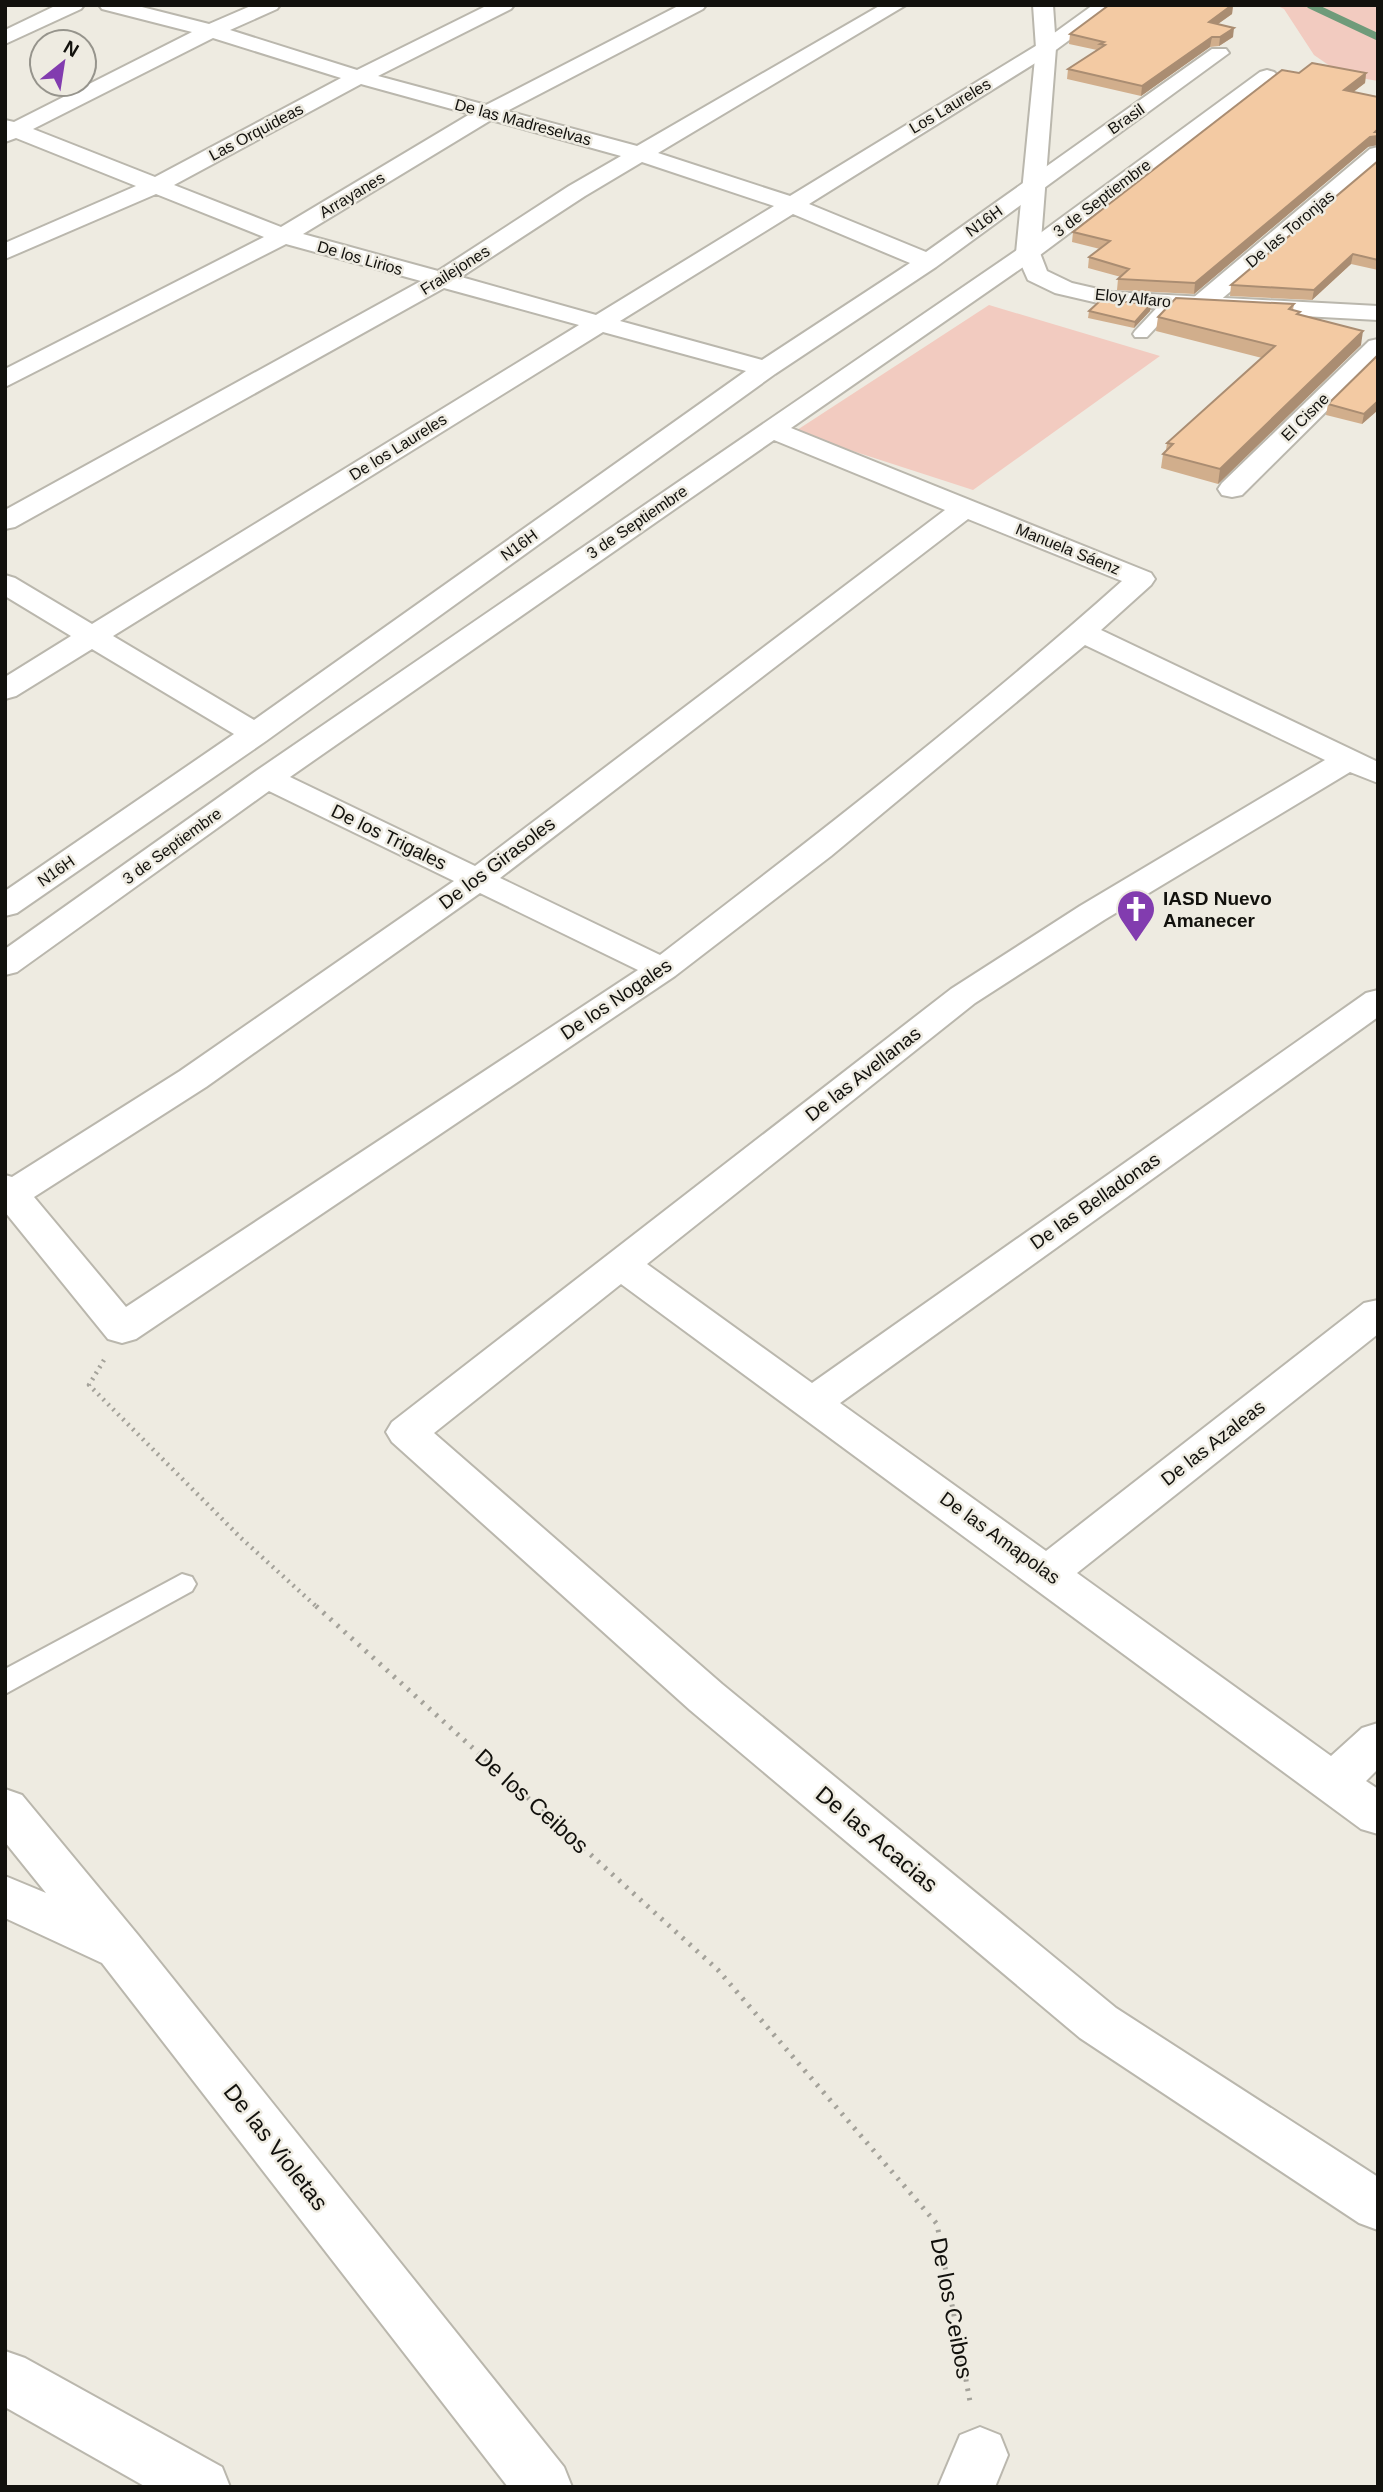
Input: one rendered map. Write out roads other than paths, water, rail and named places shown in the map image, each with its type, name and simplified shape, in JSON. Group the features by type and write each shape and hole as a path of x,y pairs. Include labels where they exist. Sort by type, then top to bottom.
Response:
{"street":[{"path":"5,37 74,5"},
{"name":"De las Madreselvas","path":"109,5 211,31 359,77 640,154 790,204 928,262"},
{"path":"9,131 211,31 270,5"},
{"name":"Las Orquideas","path":"5,252 157,185 359,77 504,5"},
{"name":"Arrayanes","path":"5,379 283,236 489,112 696,5"},
{"name":"Frailejones","path":"5,521 439,281 640,154 896,5"},
{"path":"1028,253 1046,48 1043,5"},
{"name":"Los Laureles","path":"790,204 1046,48 1107,5"},
{"path":"854,10 876,15"},
{"name":"Brasil","path":"1034,184 1219,53"},
{"name":"3 de Septiembre","path":"5,965 267,778 1028,253 1267,76"},
{"name":"De los Lirios","path":"9,131 157,185 283,236 766,369"},
{"name":"De las Toronjas","path":"1202,303 1378,154"},
{"name":"N16H","path":"5,906 255,734 766,369 928,262 1034,184"},
{"name":"De los Laureles","path":"5,690 790,204"},
{"name":"Eloy Alfaro","path":"1028,253 1037,275 1064,288 1111,299 1378,313"},
{"name":"El Cisne","path":"1232,489 1378,346"},
{"name":"Manuela Sáenz","path":"772,430 1141,579 1082,632"},
{"name":"De los Girasoles","path":"9,1191 193,1079 477,880 965,508"},
{"path":"5,584 255,734"},
{"path":"1082,632 1363,767"},
{"name":"De los Nogales","path":"9,1191 122,1329 663,969 819,849 1082,632"},
{"name":"De las Avellanas","path":"407,1432 963,996 1091,913 1363,767"},
{"name":"De los Trigales","path":"267,778 663,969"},
{"name":"De las Belladonas","path":"812,1402 1378,1000"},
{"name":"De las Amapolas","path":"620,1264 1378,1815"},
{"name":"De las Azaleas","path":"1048,1573 1378,1313"},
{"name":"De las Acacias","path":"407,1432 706,1697 1098,2023 1378,2206"},
{"path":"1334,1782 1378,1741"},
{"name":"De las Violetas","path":"5,1808 121,1950 544,2487"},
{"path":"5,1896 121,1950"},
{"path":"5,2377 202,2487"}],"lane":[{"path":"1141,334 1171,302"},
{"path":"5,1683 181,1584"}],"waterway":[{"path":"1310,5 1378,37"}],"place":[{"name":"IASD Nuevo Amanecer","path":"1136,943"}]}
